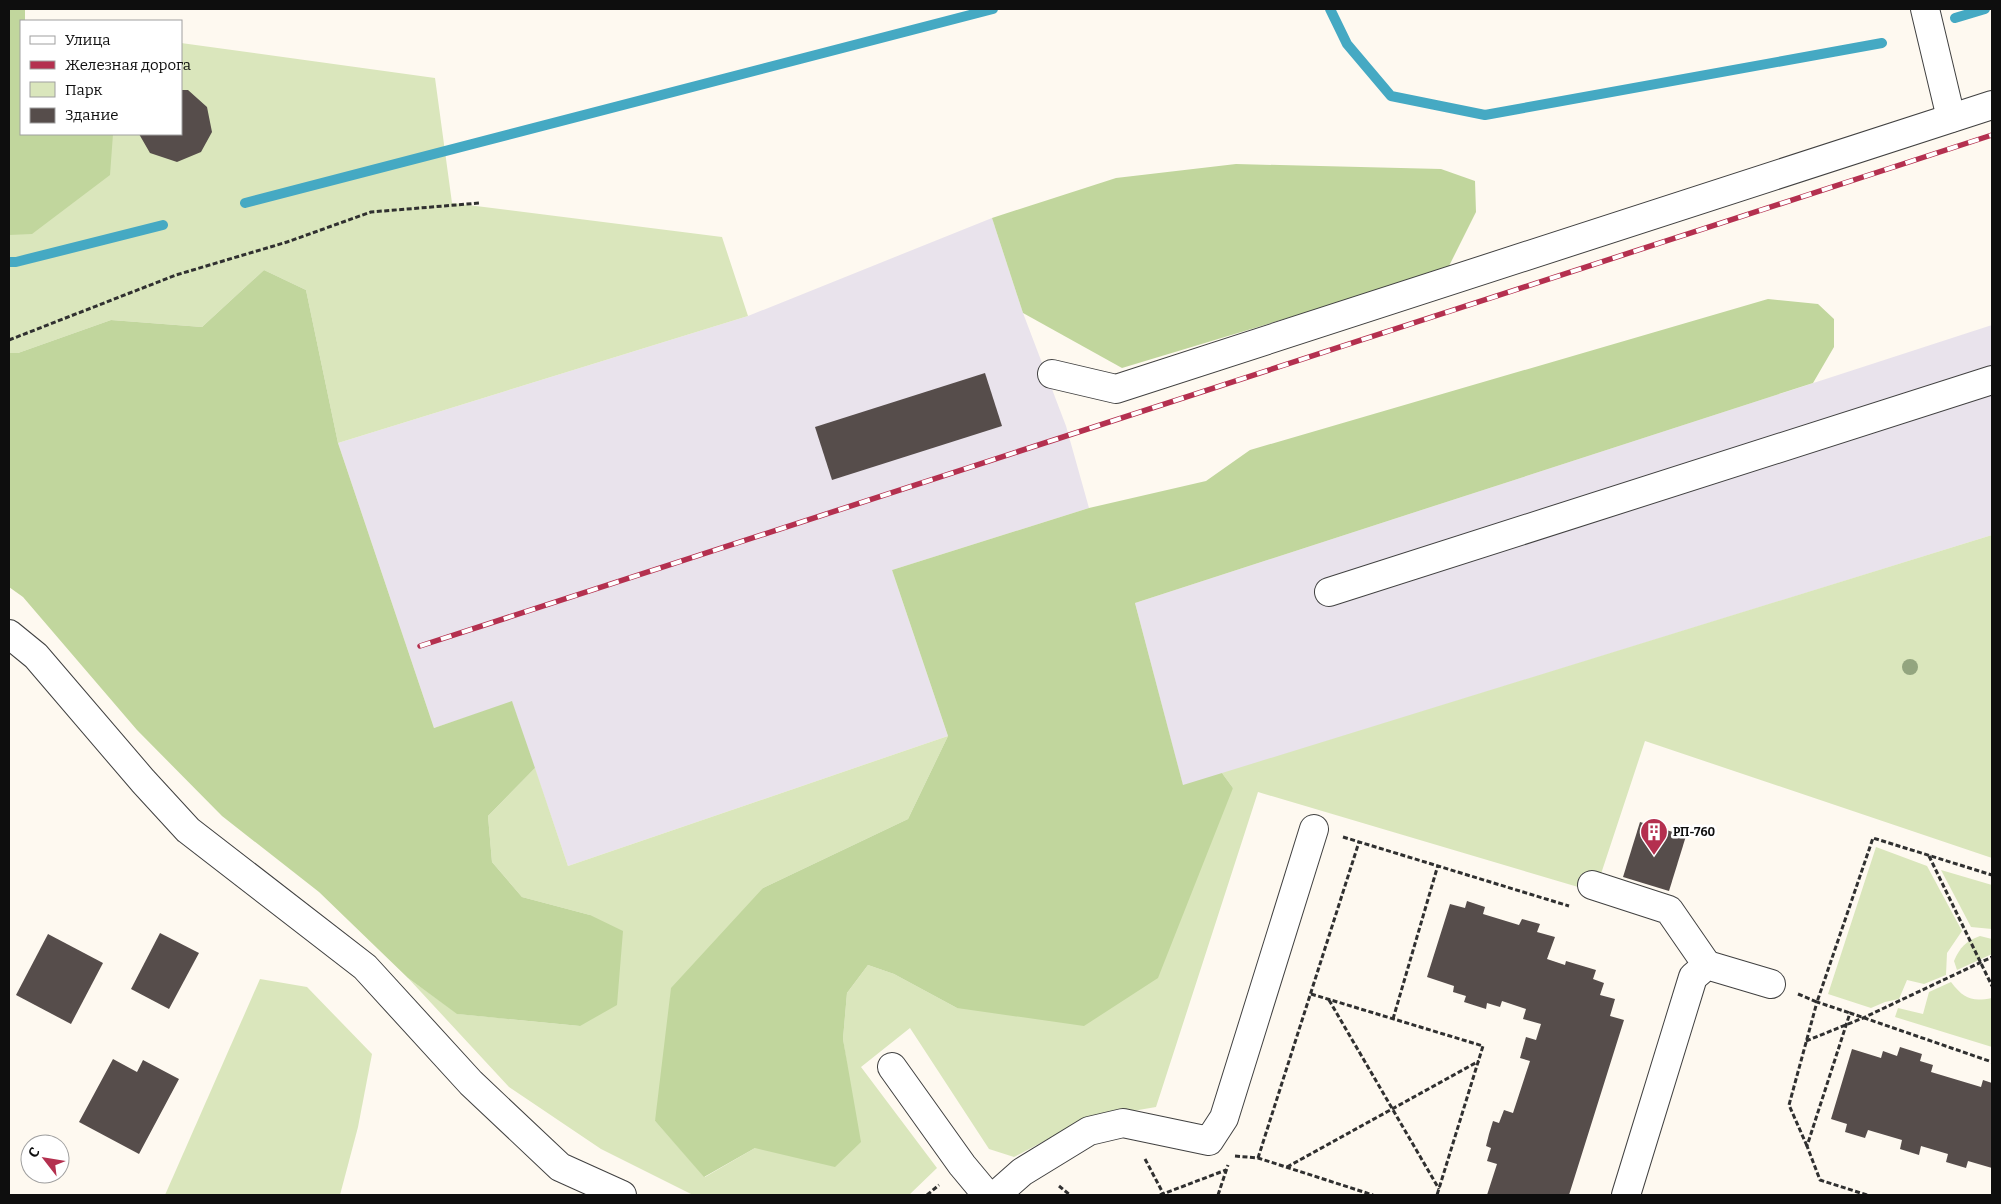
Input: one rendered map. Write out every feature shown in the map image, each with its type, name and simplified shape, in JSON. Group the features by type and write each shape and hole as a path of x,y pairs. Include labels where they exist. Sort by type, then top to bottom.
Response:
{"street":[{"path":"1925,9 1951,118"},
{"path":"1052,374 1116,389 1992,105"},
{"path":"1329,592 1992,380"},
{"path":"9,634 36,656 143,781 188,830 366,967 471,1083 560,1167 622,1195"},
{"path":"996,1195 1022,1172 1089,1130 1123,1123 1208,1141 1224,1118 1314,829"},
{"path":"1592,886 1669,910 1707,965 1771,984"},
{"path":"1626,1195 1693,977 1707,965"},
{"path":"892,1067 962,1165 987,1195"}],"path":[{"path":"9,340 176,275 287,242 371,212 480,203"},
{"path":"1314,829 1577,908"},
{"path":"1867,1195 1820,1180 1789,1105 1817,1002 1873,838 1992,875"},
{"path":"1258,1158 1359,842"},
{"path":"1928,855 1992,986"},
{"path":"1394,1019 1438,865"},
{"path":"1806,1041 1863,1018 1992,957"},
{"path":"1771,984 1817,1002 1992,1062"},
{"path":"1311,994 1484,1046 1437,1195"},
{"path":"1329,999 1439,1189"},
{"path":"1807,1146 1850,1013"},
{"path":"1287,1167 1479,1061"},
{"path":"1142,1153 1162,1195 1226,1169"},
{"path":"1231,1156 1258,1158 1373,1195"},
{"path":"1218,1195 1229,1162"}],"shaded area":[{"path":"992,218 1023,313 1066,426 1089,508 892,570 948,736 568,866 512,702 434,728 338,443 748,316"},
{"path":"1992,325 1992,535 1183,786 1135,603"}],"green space":[{"path":"9,9 25,9 25,20 20,20 20,135 182,135 182,43 435,78 452,203 722,237 748,316 338,443 306,290 264,270 202,327 111,320 18,353 9,353"},
{"path":"9,9 25,9 25,20 20,20 20,135 113,135 110,175 32,234 9,235"},
{"path":"1236,164 1441,169 1475,181 1476,212 1447,270 1122,368 1023,313 992,218 1116,178"},
{"path":"264,270 306,290 338,443 434,728 512,701 535,768 488,816 492,862 522,897 590,915 623,931 617,1005 580,1026 457,1014 408,978 319,892 222,816 137,730 23,597 9,587 9,353 18,353 111,320 202,327"},
{"path":"1768,299 1818,304 1834,319 1834,347 1813,383 1135,603 1183,785 1222,773 1233,788 1158,978 1084,1026 957,1008 894,974 868,965 847,993 843,1039 861,1142 835,1167 755,1148 704,1177 655,1121 671,988 763,888 908,819 948,736 892,570 1089,508 1206,481 1250,450"},
{"path":"1992,535 1992,858 1645,741 1595,892 1258,792 1156,1107 1086,1119 1014,1157 989,1149 910,1028 861,1067 937,1168 909,1195 693,1195 601,1149 509,1087 408,978 458,1014 580,1026 590,915 522,897 492,862 488,816 535,768 568,866 948,736 908,819 763,888 655,1121 705,1177 755,1148 848,1072 843,1039 847,993 868,965 894,974 957,1008 1233,788 1222,773"},
{"path":"1876,847 1927,866 1962,931 1947,953 1946,975 1924,984 1907,980 1899,999 1871,1008 1828,994"},
{"path":"1941,870 1992,885 1992,929 1971,927"},
{"path":"1980,936 1992,939 1992,954 1957,970 1954,961 1959,952 1967,942"},
{"path":"260,979 307,987 372,1054 358,1127 340,1195 165,1195"},
{"path":"1951,982 1964,996 1969,998 1979,1000 1992,998 1992,1047 1895,1017 1898,1008 1923,1014 1929,992"}],"building":[{"path":"182,90 188,90 207,107 212,132 201,152 177,162 150,153 140,135 182,135"},
{"path":"985,373 1002,426 832,480 815,427"},
{"name":"РП-760","path":"1640,822 1686,836 1669,891 1623,877"},
{"path":"1467,901 1485,907 1483,914 1519,925 1522,919 1540,924 1537,932 1555,937 1547,959 1565,965 1566,961 1596,970 1593,979 1604,983 1600,995 1615,999 1610,1016 1624,1020 1569,1195 1487,1195 1497,1164 1487,1161 1491,1148 1486,1146 1493,1121 1499,1123 1504,1110 1513,1113 1530,1061 1520,1058 1526,1037 1536,1040 1541,1024 1523,1019 1526,1009 1502,1001 1500,1007 1487,1003 1486,1009 1464,1002 1466,996 1453,992 1454,986 1427,977 1450,904 1465,908"},
{"path":"160,933 199,953 169,1009 131,989"},
{"path":"48,934 103,963 71,1024 16,995"},
{"path":"1900,1047 1922,1054 1920,1061 1933,1065 1931,1072 1981,1087 1983,1080 1992,1083 1992,1168 1968,1161 1966,1168 1946,1162 1948,1154 1921,1146 1919,1155 1900,1149 1902,1140 1868,1130 1865,1138 1845,1132 1847,1124 1831,1119 1852,1049 1881,1058 1883,1051 1897,1056"},
{"path":"113,1059 137,1072 143,1060 179,1079 139,1154 79,1122"}],"waterway":[{"path":"245,203 993,9"},
{"path":"1330,9 1347,44 1391,96 1485,115 1882,43"},
{"path":"1955,18 1985,9"},
{"path":"9,262 16,262 163,225"}],"railway":[{"path":"420,646 1992,135"}],"place":[{"name":"РП-760","path":"1654,856"}]}
